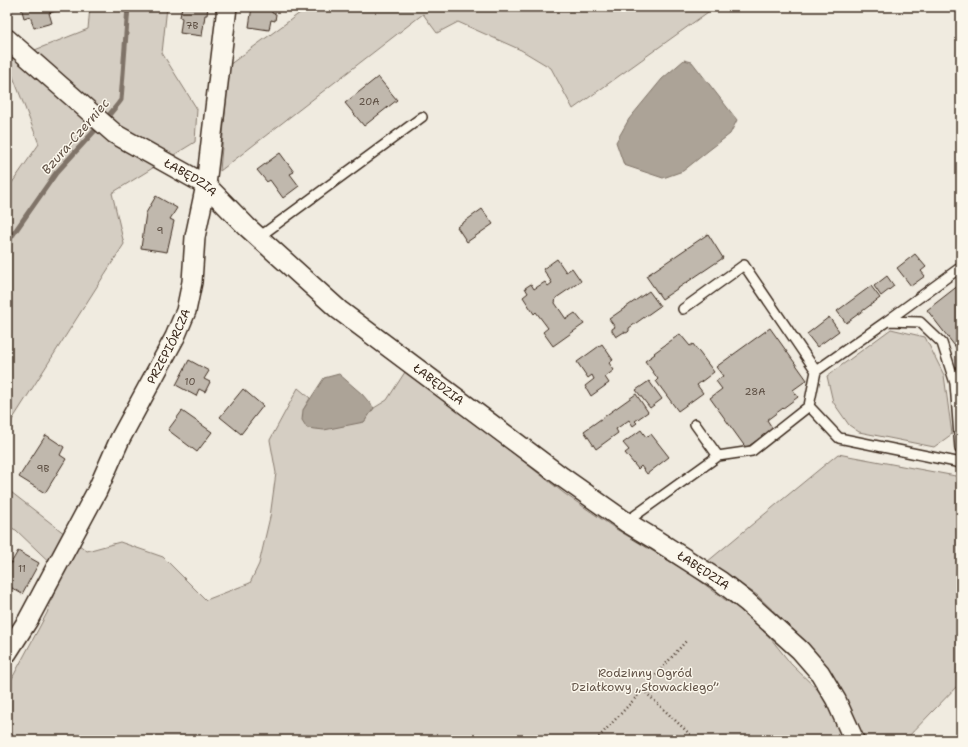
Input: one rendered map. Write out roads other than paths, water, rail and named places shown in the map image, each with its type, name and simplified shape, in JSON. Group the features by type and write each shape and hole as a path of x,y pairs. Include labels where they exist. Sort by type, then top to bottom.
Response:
{"street":[{"name":"PRZEPIÓRCZA","path":"7,653 28,620 97,490 120,439 175,337 186,311 192,282 195,237 206,185 227,7"},
{"name":"ŁABĘDZIA","path":"7,39 115,134 206,185 259,238 339,310 562,477 626,522 720,581 747,602 800,650 820,673 836,700 854,740"}],"lane":[{"path":"259,238 422,118"},
{"path":"683,309 744,265 816,371"},
{"path":"626,522 718,456 752,451 809,406 816,371 961,267"},
{"path":"887,321 920,322 942,343 955,383 961,449 947,460"},
{"path":"809,406 839,438 961,463"},
{"path":"695,424 718,456"}],"waterway":[{"name":"Bzura-Czerniec","path":"105,120 121,100 128,7"},
{"name":"Bzura-Czerniec","path":"7,243 56,173 99,126"}],"park label":[{"name":"Rodzinny Ogród Działkowy „Słowackiego”","path":"645,680"}]}
